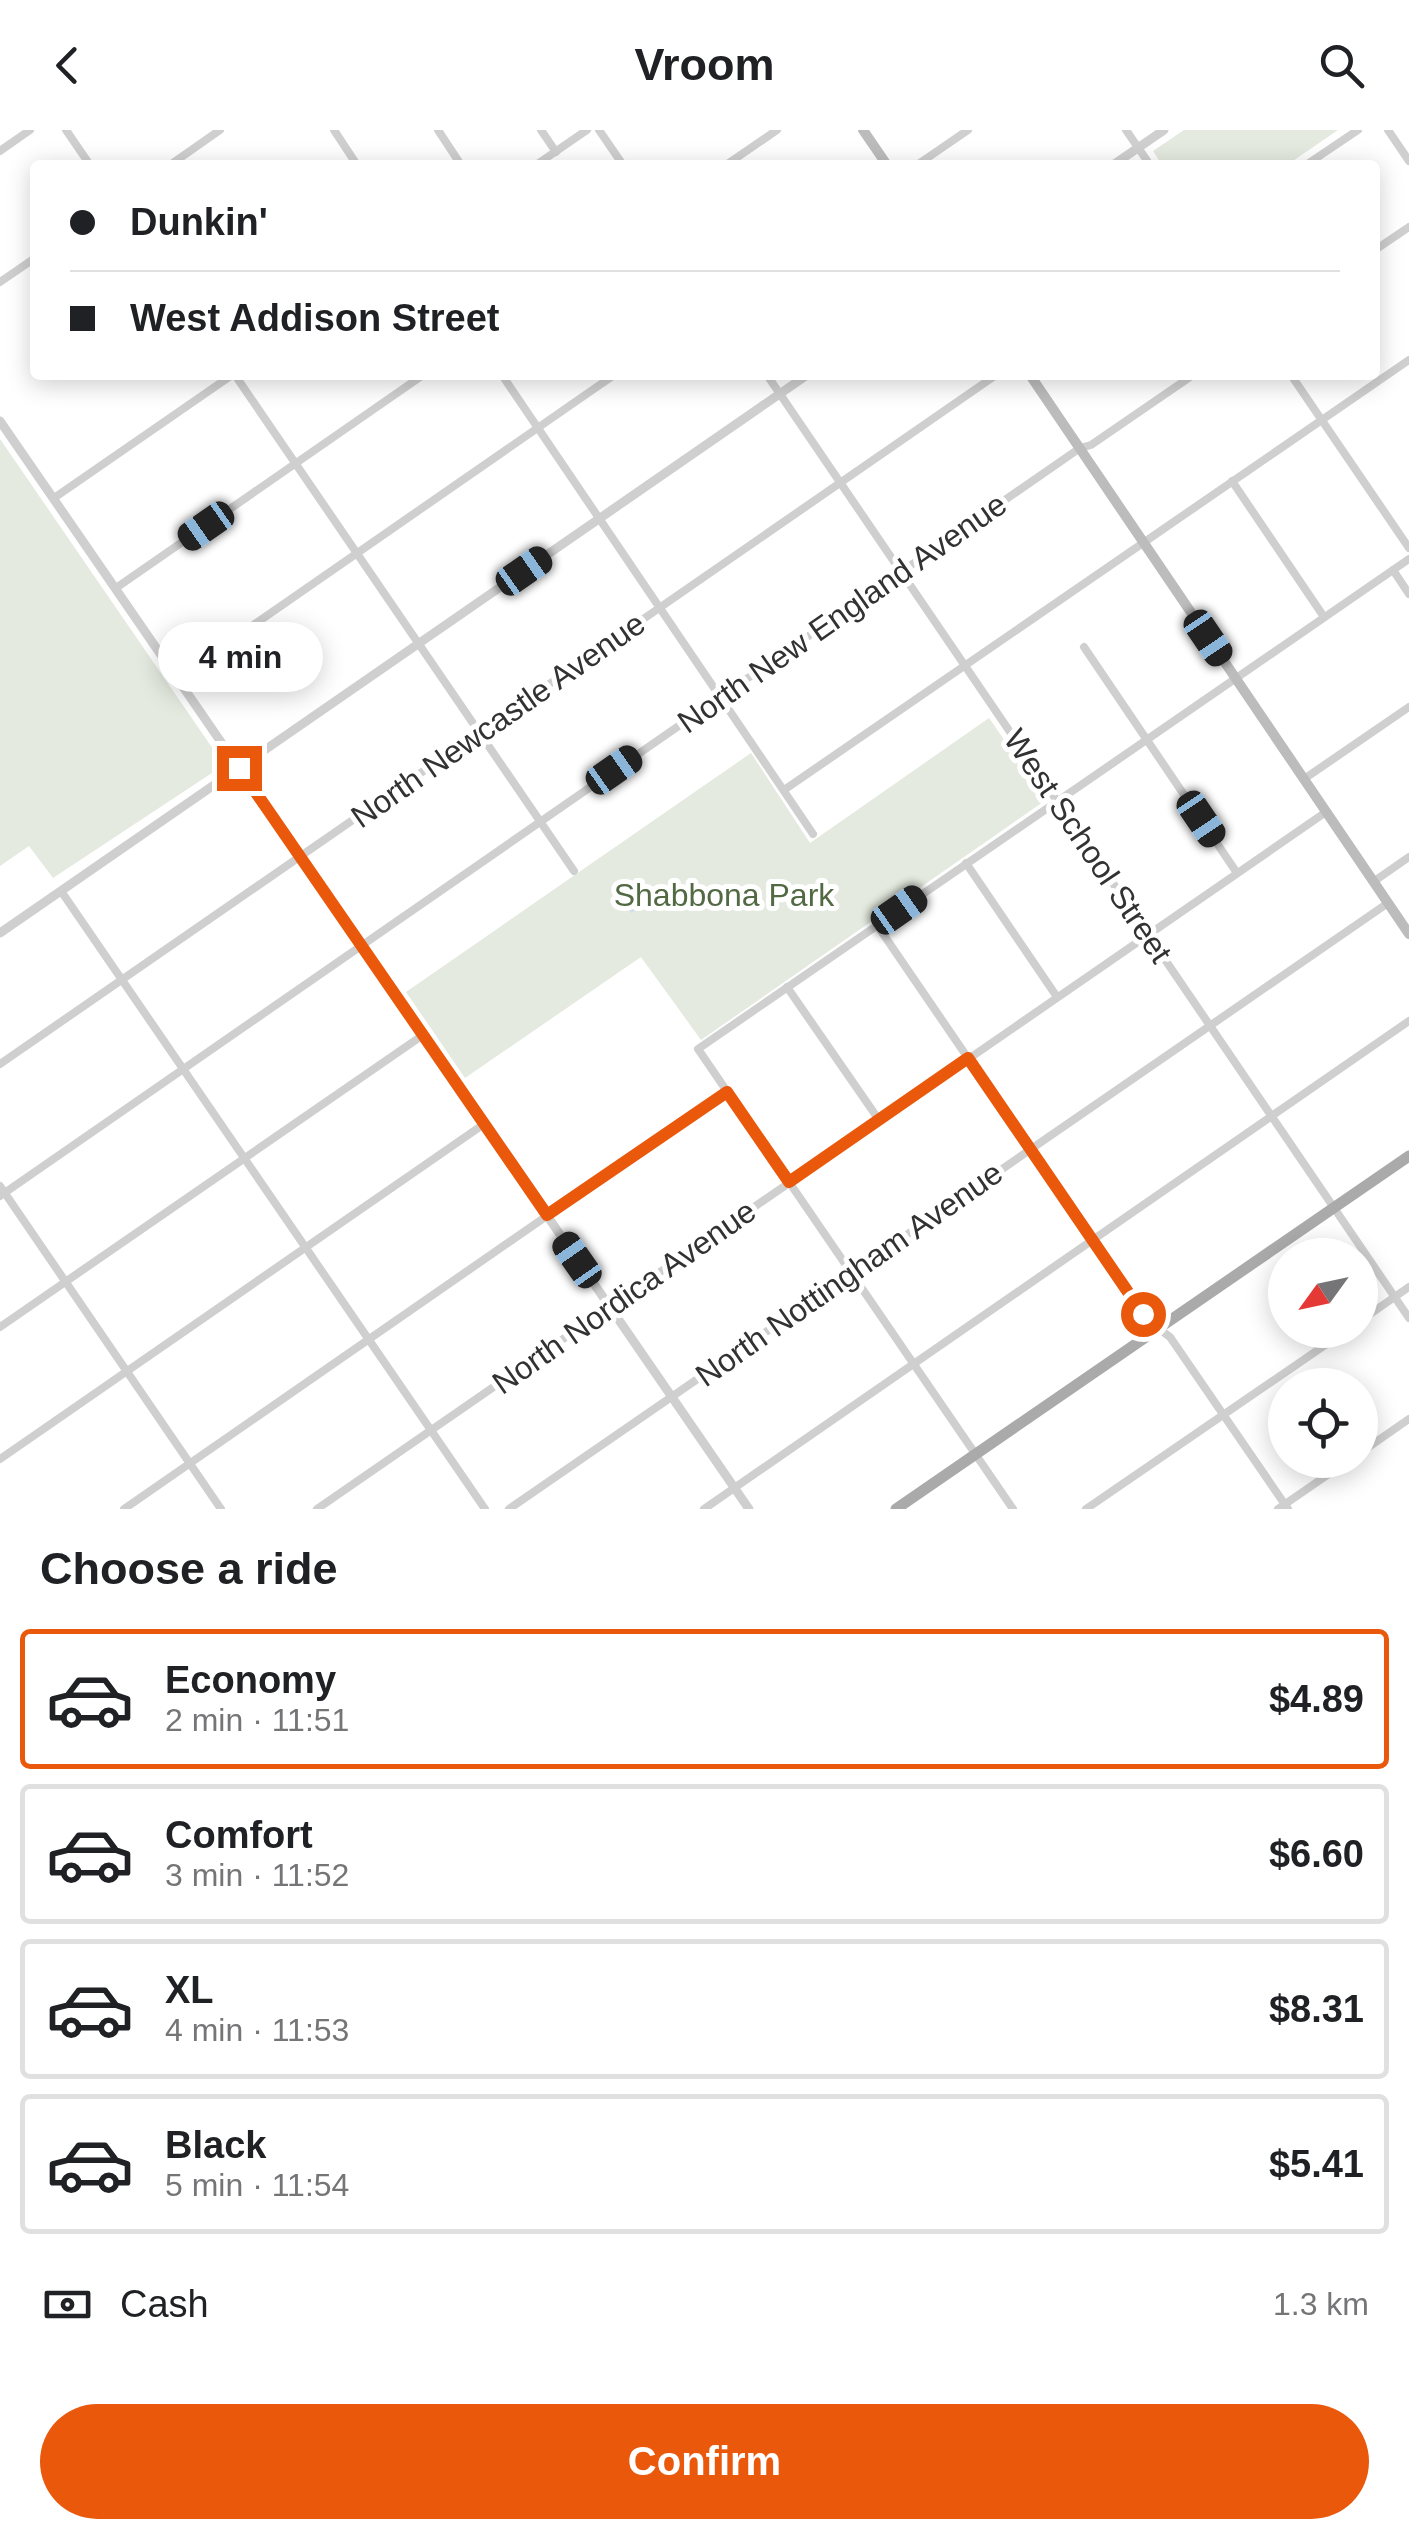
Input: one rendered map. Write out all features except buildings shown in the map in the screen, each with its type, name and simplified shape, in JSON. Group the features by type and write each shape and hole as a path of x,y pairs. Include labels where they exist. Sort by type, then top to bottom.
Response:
{"main road":[{"path":"864,130 884,160"},
{"path":"1033,380 1409,934"},
{"path":"896,1509 1409,1156"}],"street":[{"path":"0,151 30,130"},
{"path":"66,130 87,160"},
{"path":"177,160 220,130"},
{"path":"334,130 355,160"},
{"path":"438,130 458,160"},
{"path":"541,130 556,152"},
{"path":"544,160 587,130"},
{"path":"599,130 620,160"},
{"path":"733,160 777,130"},
{"path":"924,160 968,130"},
{"path":"1126,130 1146,160"},
{"path":"1120,160 1164,130"},
{"path":"1313,160 1358,130"},
{"path":"1388,130 1409,161"},
{"path":"1380,247 1409,227"},
{"path":"0,282 30,261"},
{"path":"1380,380 1409,360"},
{"path":"54,498 227,380"},
{"path":"238,380 574,871"},
{"path":"116,588 417,380"},
{"path":"505,380 814,834"},
{"path":"177,678 607,380"},
{"name":"West School Street","path":"770,380 1409,1318"},
{"path":"0,933 800,380"},
{"name":"North Newcastle Avenue","path":"0,1064 989,380"},
{"name":"North New England Avenue","path":"2,1192 1080,448 1186,380"},
{"path":"1294,380 1409,548"},
{"path":"784,790 1380,380"},
{"path":"0,421 749,1509"},
{"path":"1232,481 1324,617"},
{"path":"1012,1509 698,1048 1409,559"},
{"path":"1393,570 1409,594"},
{"path":"1084,646 1237,873"},
{"path":"1304,779 1409,708"},
{"name":"North Nordica Avenue","path":"316,1509 1326,812"},
{"path":"1373,882 1409,857"},
{"path":"966,863 1057,997"},
{"path":"61,891 485,1509"},
{"name":"North Nottingham Avenue","path":"509,1509 1388,902"},
{"path":"876,925 1146,1320 1170,1337 1284,1507 1325,1478"},
{"path":"787,987 879,1120"},
{"path":"704,1509 1409,1021"},
{"path":"0,1327 423,1036"},
{"path":"124,1509 727,1092"},
{"path":"0,1459 484,1124"},
{"path":"2,1192 221,1509"},
{"path":"1378,1309 1409,1288"},
{"path":"1086,1509 1321,1348"},
{"path":"1378,1441 1409,1419"}],"green space":[{"path":"1184,130 1338,130 1294,160 1159,160 1153,151"},
{"path":"0,439 224,765 53,878 29,846 0,866"},
{"name":"Shabbona Park","path":"989,718 1046,800 701,1040 641,957 465,1078 406,992 751,753 810,843"}],"shaded area":[{"path":"629,882 645,904 631,913 616,891"}],"route":[{"path":"239,768 547,1215 727,1092 789,1182 968,1058 1143,1314"}]}
